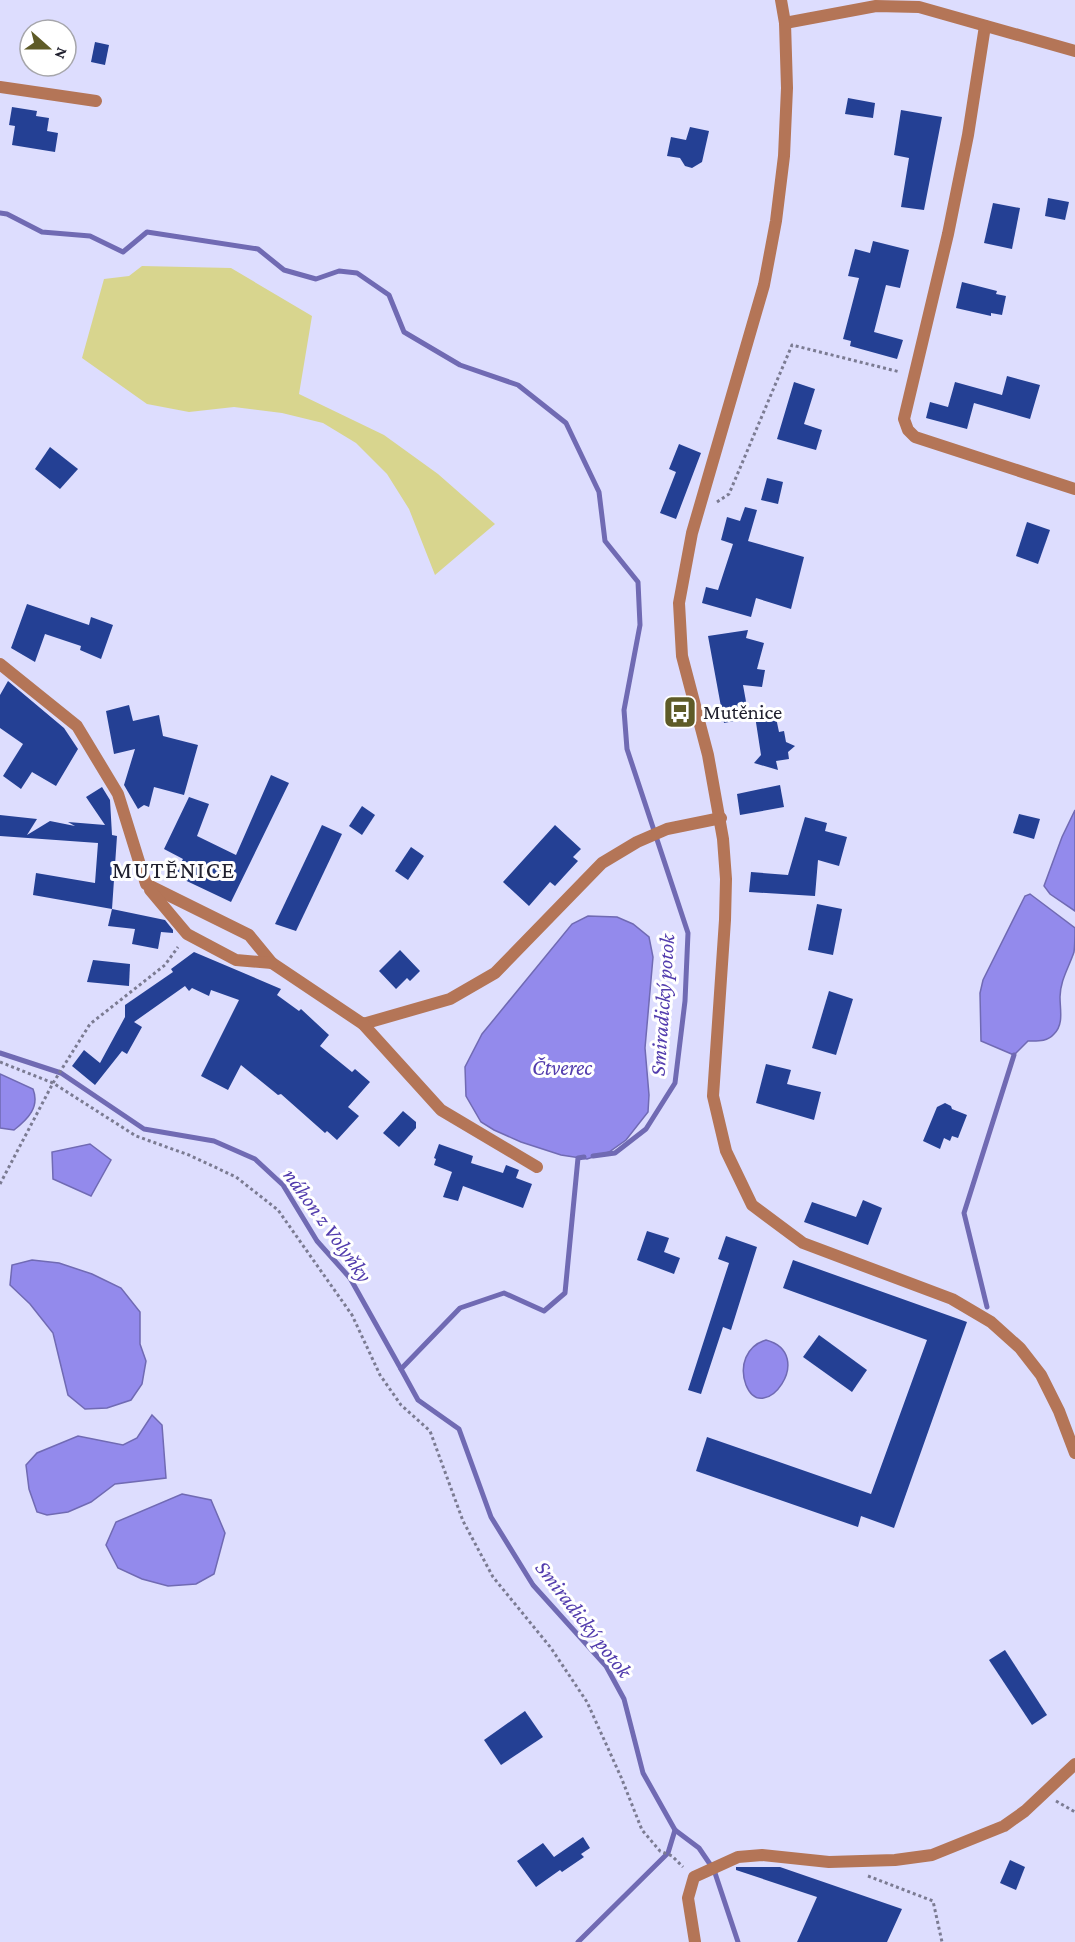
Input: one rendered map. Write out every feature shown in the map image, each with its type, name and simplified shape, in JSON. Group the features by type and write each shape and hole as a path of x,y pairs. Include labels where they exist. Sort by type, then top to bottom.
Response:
{"street":[{"path":"781,0 786,23 787,99 784,156 776,221 764,285 692,533 679,603 682,656 708,755 721,818 726,879 713,1096 726,1151 752,1205 802,1243 952,1299 992,1322 1020,1348 1041,1375 1059,1410 1075,1453"},
{"path":"786,23 876,6 919,7 1075,51"},
{"path":"985,26 968,135 948,234 904,419 908,430 915,437 1075,489"},
{"path":"0,87 96,101"},
{"path":"0,664 77,726 118,794 146,884 188,934 236,960 272,963"},
{"path":"363,1024 450,999 495,973 602,863 645,838 667,829 721,818"},
{"path":"146,884 249,935 272,963 363,1024 441,1110 537,1167"},
{"path":"695,1942 688,1898 694,1877 738,1857 762,1855 829,1862 895,1860 932,1855 1004,1826 1025,1811 1075,1764"}],"path":[{"path":"714,504 729,494 792,345 913,375"},
{"path":"678,712 685,729"},
{"path":"0,1184 53,1083 90,1024 165,965 188,934"},
{"path":"0,1062 53,1083 136,1136 189,1155 236,1177 278,1210 352,1315 380,1375 401,1405 429,1431 463,1521 493,1576 551,1648 588,1702 642,1830 660,1851 672,1856 694,1877"},
{"path":"1043,1794 1075,1812"},
{"path":"861,1874 933,1901 942,1942"}],"shaded area":[{"path":"142,266 231,268 312,316 299,394 384,435 438,474 495,524 435,575 409,509 387,474 356,443 323,423 282,413 234,407 189,412 147,404 82,358 104,279 129,276"}],"water":[{"path":"1075,810 1075,911 1050,894 1044,886 1062,837"},
{"path":"1030,894 1075,928 1074,952 1061,985 1061,1012 1057,1030 1045,1040 1028,1041 1014,1055 981,1041 980,993 983,980 1025,896"},
{"name":"Čtverec","path":"588,916 617,917 633,924 649,937 653,957 645,1048 648,1112 626,1140 609,1152 587,1159 561,1155 521,1142 481,1122 466,1096 465,1067 482,1034 572,924"},
{"path":"0,1074 33,1089 35,1095 31,1112 14,1130 0,1128"},
{"path":"90,1144 111,1160 91,1196 53,1179 52,1152"},
{"path":"32,1260 59,1263 92,1274 121,1288 140,1312 140,1344 146,1361 142,1384 131,1400 107,1408 85,1409 68,1395 53,1333 30,1304 10,1285 12,1265"},
{"path":"766,1340 781,1348 787,1359 787,1372 782,1384 774,1393 764,1398 754,1396 746,1385 743,1371 749,1352"},
{"path":"152,1415 162,1425 166,1478 115,1484 91,1502 68,1512 47,1515 37,1512 29,1489 26,1465 37,1453 78,1436 123,1445 137,1438"},
{"path":"182,1494 211,1500 225,1533 214,1574 196,1584 168,1586 142,1579 118,1568 106,1545 116,1522"}],"building":[{"path":"95,42 109,45 105,65 91,62"},
{"path":"848,98 875,103 873,118 845,114"},
{"path":"12,107 37,111 36,116 49,118 47,131 58,133 55,152 12,145 15,126 9,125"},
{"path":"901,110 942,117 924,210 901,207 909,158 894,155"},
{"path":"690,127 709,131 702,162 692,168 685,166 680,158 667,156 671,137 686,140"},
{"path":"1048,198 1069,202 1065,220 1045,216"},
{"path":"993,203 1020,208 1012,249 984,243"},
{"path":"873,241 909,250 900,288 886,285 874,332 903,340 897,359 850,346 851,341 843,339 859,278 848,276 855,249 870,253"},
{"path":"962,282 997,291 996,294 1006,296 1002,315 991,313 991,316 956,308"},
{"path":"1007,376 1040,385 1030,419 974,403 967,429 926,418 930,402 948,407 955,382 1002,395"},
{"path":"794,382 815,389 804,424 822,430 816,450 777,439"},
{"path":"679,444 701,453 676,519 660,513 676,472 669,469"},
{"path":"50,447 78,469 60,489 35,469"},
{"path":"767,478 783,482 778,504 761,500"},
{"path":"745,507 757,510 748,541 804,557 791,609 756,598 751,617 702,603 706,587 718,590 733,544 721,540 727,517 740,521"},
{"path":"1027,522 1050,530 1038,564 1016,556"},
{"path":"27,604 89,625 91,617 113,625 101,659 80,650 81,646 45,634 35,662 11,648"},
{"path":"748,630 746,638 764,643 757,669 765,670 762,687 743,685 749,718 724,723 708,636"},
{"path":"8,681 64,728 78,749 56,786 32,772 21,789 3,776 23,744 0,728 0,695"},
{"path":"129,705 133,721 159,715 163,736 198,745 184,795 154,787 149,807 144,805 138,809 124,785 135,749 114,754 106,711"},
{"path":"775,713 779,732 784,731 786,742 795,746 788,752 789,759 776,761 778,770 754,763 761,755 755,716"},
{"path":"271,775 289,783 231,902 174,875 183,859 164,849 189,797 209,804 197,836 236,855"},
{"path":"780,785 784,807 740,815 737,794"},
{"path":"102,787 110,800 112,835 117,836 112,909 33,895 36,873 95,883 98,843 0,836 0,815 37,819 27,835 50,821 75,826 68,822 105,825 86,797"},
{"path":"362,806 375,815 362,835 349,826"},
{"path":"1019,814 1040,819 1034,839 1013,833"},
{"path":"805,817 827,823 825,831 847,837 839,866 818,860 815,896 749,892 751,872 788,875"},
{"path":"322,825 342,834 296,931 275,924"},
{"path":"555,825 581,849 573,857 578,861 555,886 550,882 529,906 503,882"},
{"path":"411,847 424,856 408,880 395,871"},
{"path":"817,904 842,909 833,955 808,950"},
{"path":"112,909 165,920 173,933 161,932 158,949 132,944 135,929 108,926"},
{"path":"400,950 420,971 410,981 407,978 396,989 379,971"},
{"path":"194,952 281,989 277,995 299,1011 301,1009 329,1035 320,1046 352,1072 355,1069 370,1082 348,1107 359,1116 337,1140 327,1131 325,1133 281,1094 278,1095 241,1065 228,1090 201,1076 239,1000 211,990 209,996 192,988 189,991 185,986 134,1022 142,1027 127,1054 122,1051 95,1085 72,1066 84,1050 100,1063 125,1017 125,1005 173,972 171,969"},
{"path":"93,960 130,964 129,986 87,982"},
{"path":"829,991 853,999 836,1055 812,1048"},
{"path":"766,1064 791,1070 787,1084 821,1092 814,1120 756,1103"},
{"path":"945,1103 952,1109 967,1115 958,1138 952,1136 950,1141 944,1138 940,1149 923,1141 937,1107"},
{"path":"403,1111 416,1122 416,1128 399,1147 383,1133"},
{"path":"439,1144 473,1156 471,1163 503,1173 506,1165 519,1170 516,1178 532,1184 523,1208 463,1186 458,1201 443,1197 452,1172 434,1165"},
{"path":"863,1200 882,1208 868,1245 804,1222 812,1202 856,1217"},
{"path":"647,1231 669,1238 664,1252 680,1258 674,1274 637,1260"},
{"path":"726,1236 757,1247 731,1330 723,1327 701,1394 688,1390 729,1263 718,1259"},
{"path":"793,1260 967,1322 894,1528 861,1516 858,1527 696,1471 707,1437 871,1494 927,1340 783,1288"},
{"path":"819,1335 867,1370 852,1392 803,1357"},
{"path":"1005,1650 1047,1715 1032,1725 989,1660"},
{"path":"525,1711 543,1737 501,1765 484,1740"},
{"path":"583,1837 590,1848 581,1854 584,1857 536,1887 517,1861 543,1843 554,1857"},
{"path":"1010,1860 1025,1867 1016,1890 1000,1883"},
{"path":"736,1867 780,1867 902,1909 887,1942 797,1942 817,1897 736,1870"}],"waterway":[{"name":"Smiradický potok","path":"0,213 7,214 42,232 90,236 123,252 147,232 258,249 284,270 316,279 339,271 357,273 389,295 404,332 460,365 518,385 566,423 599,492 605,541 638,582 640,625 624,710 627,749 688,933 685,1001 675,1083 646,1129 615,1153 593,1156"},
{"name":"náhon z Volyňky","path":"0,1053 61,1073 144,1129 214,1141 255,1159 283,1185 317,1241 350,1278 401,1369"},
{"path":"987,1307 964,1213 1014,1055"},
{"name":"Smiradický potok","path":"584,1157 578,1158 565,1293 544,1311 504,1293 460,1308 401,1369 418,1400 459,1429 491,1517 533,1585 606,1666 624,1699 643,1773 675,1830 699,1848 714,1870 738,1942"},
{"path":"578,1942 668,1853 675,1830"}],"place":[{"name":"Mutěnice","path":"680,712"}],"district":[{"name":"MUTĚNICE","path":"174,869"}]}
